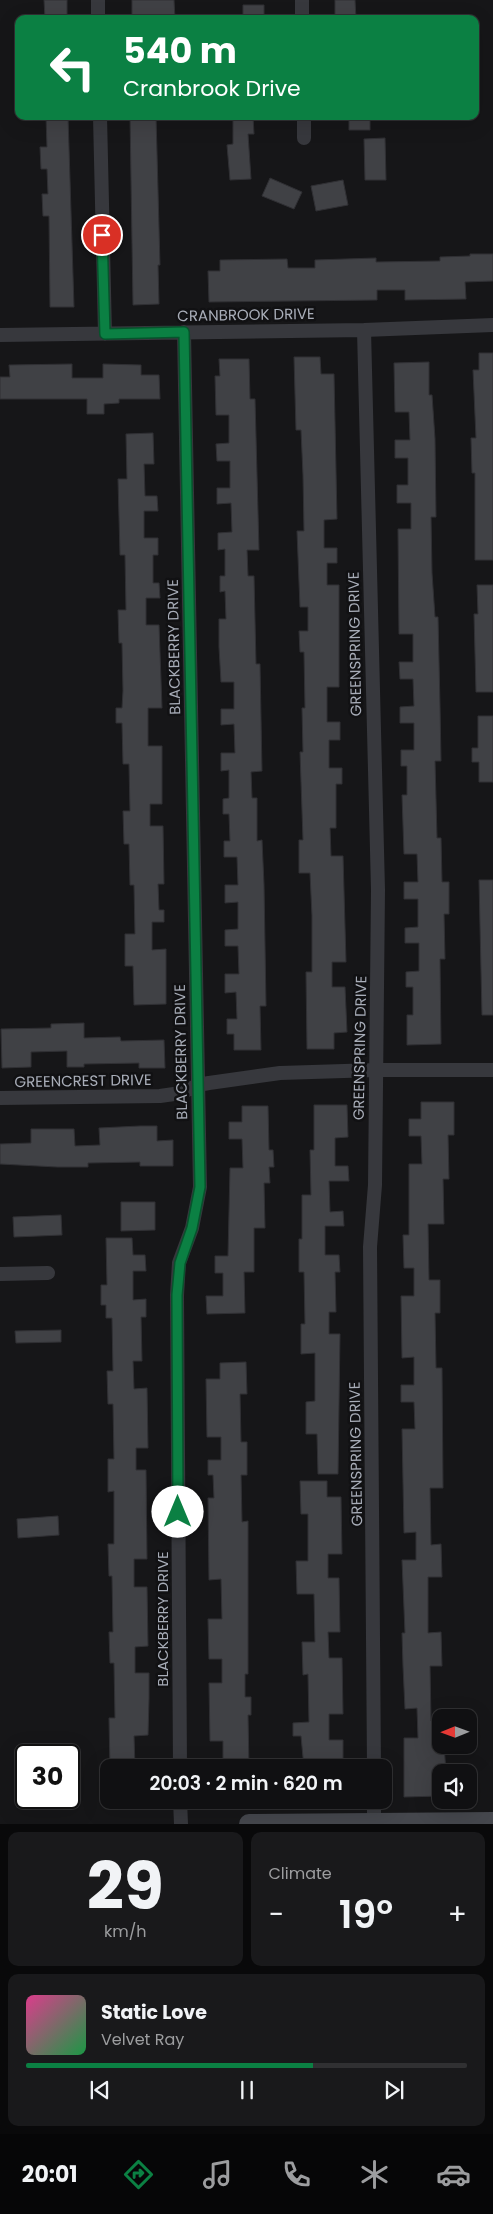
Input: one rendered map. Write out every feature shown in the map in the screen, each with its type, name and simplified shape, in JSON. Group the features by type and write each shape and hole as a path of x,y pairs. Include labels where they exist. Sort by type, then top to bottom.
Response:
{"street":[{"path":"98,0 98,15"},
{"path":"302,0 302,15"},
{"path":"100,120 105,334"},
{"path":"304,120 304,138"},
{"name":"CRANBROOK DRIVE","path":"0,335 364,330 493,325"},
{"name":"GREENSPRING DRIVE","path":"364,330 378,890 375,1185 370,1247 374,1759"},
{"name":"BLACKBERRY DRIVE","path":"180,1759 177,1295 180,1263 192,1228 200,1187 184,332"},
{"name":"GREENCREST DRIVE","path":"0,1098 160,1096 181,1093 198,1085 280,1073 376,1070 493,1070"},
{"path":"0,1274 48,1274"},
{"path":"180,1809 180,1824"},
{"path":"374,1809 374,1824"},
{"path":"249,1824 493,1822"}],"building":[{"path":"44,0 67,0 67,15 45,15"},
{"path":"132,0 174,0 175,15 132,15"},
{"path":"335,0 355,0 356,15 335,15"},
{"path":"243,5 264,5 264,15 243,15"},
{"path":"46,120 68,120 74,307 50,307 49,216 43,216 42,194 48,194 47,169 41,169 40,147 47,147"},
{"path":"130,120 156,120 160,265 158,265 159,304 133,305"},
{"path":"233,120 253,120 254,134 248,134 251,179 230,180 227,145 233,144"},
{"path":"349,120 370,120 370,130 349,130"},
{"path":"385,138 386,180 365,180 364,139"},
{"path":"270,178 302,192 294,209 262,196"},
{"path":"343,180 348,205 316,211 311,186"},
{"path":"470,254 493,254 493,281 465,282 466,299 405,300 405,290 377,290 377,300 209,302 208,271 220,271 220,260 287,259 288,268 315,268 315,260 376,258 376,262 440,261 440,257 470,256"},
{"path":"479,353 493,353 493,560 475,560 475,473 472,473 471,438 476,438 473,370 479,370"},
{"path":"294,357 320,357 321,374 334,374 337,519 324,520 324,548 337,548 337,563 327,563 327,585 339,585 339,687 327,687 327,722 340,722 340,740 329,740 329,768 342,768 342,784 336,784 336,828 330,828 331,856 343,856 346,962 332,962 332,987 345,987 347,1032 334,1033 334,1049 307,1049 306,972 312,972 312,916 310,873 299,873 299,840 303,840 300,752 303,752 302,708 305,708 304,652 300,652 299,631 308,631 308,607 300,607 297,531 304,531 303,475 301,430 296,430"},
{"path":"219,359 249,359 250,399 255,399 259,550 247,550 248,576 254,576 256,664 260,664 262,771 251,772 252,798 257,798 257,841 262,840 264,885 266,1006 260,1006 261,1050 234,1050 234,1034 227,1034 227,1019 237,1019 236,992 225,993 225,974 239,974 238,946 225,946 225,930 238,929 238,902 225,903 225,885 238,885 237,857 224,857 224,841 230,841 229,814 223,814 223,799 229,798 229,770 221,771 221,753 235,753 234,724 221,725 221,709 234,709 234,682 221,682 219,647 219,619 226,619 225,591 220,592 220,576 225,576 225,549 218,550 218,533 232,532 231,503 217,504 217,488 230,488 230,461 217,461 216,444 229,443 229,415 216,415 215,376 220,376"},
{"path":"429,362 429,395 432,395 435,439 436,517 431,517 432,573 435,617 438,617 441,761 435,761 437,838 441,838 442,882 449,882 449,914 444,914 445,959 440,959 441,1044 407,1045 407,1015 413,1015 413,987 406,987 406,972 419,971 419,943 405,943 405,928 418,927 418,899 404,899 404,882 418,882 417,854 404,854 402,795 407,795 407,766 401,766 401,750 414,750 414,723 400,723 400,707 414,706 413,679 400,679 399,662 413,662 413,634 399,634 398,529 411,529 411,503 397,503 397,485 408,485 408,458 395,458 395,440 410,440 409,412 395,412 394,363"},
{"path":"72,364 72,378 103,378 103,364 141,365 141,375 159,375 160,399 119,399 119,403 104,404 104,414 87,414 87,399 0,399 0,377 10,377 9,365"},
{"path":"153,433 154,464 144,464 145,496 157,496 158,511 144,511 144,538 158,538 158,555 153,555 153,583 159,583 160,598 146,598 146,625 159,625 162,708 148,708 148,746 162,746 162,804 150,804 150,826 163,826 164,884 158,884 159,910 164,910 164,922 152,922 152,950 166,949 166,1004 134,1005 133,966 125,966 125,934 135,934 134,885 130,885 129,844 124,844 123,811 130,811 129,764 123,764 122,723 116,723 116,708 122,708 123,691 122,643 119,643 118,610 126,610 125,555 120,555 118,479 127,479 126,434"},
{"path":"477,585 493,585 493,692 476,692 474,614 478,614"},
{"path":"478,716 493,716 493,782 479,782 479,762 472,762 472,748 478,748"},
{"path":"479,880 493,880 493,1015 482,1015"},
{"path":"84,1023 84,1038 120,1037 121,1041 164,1040 165,1068 139,1068 139,1063 84,1064 84,1067 67,1067 67,1051 31,1052 31,1067 2,1068 1,1029 51,1028 51,1024"},
{"path":"421,1102 454,1102 454,1135 448,1135 449,1179 443,1179 444,1224 428,1224 429,1280 440,1280 440,1313 435,1313 436,1368 442,1368 443,1488 430,1488 431,1545 441,1544 442,1577 428,1577 428,1633 441,1632 442,1666 430,1666 432,1754 445,1754 445,1764 432,1764 432,1796 404,1797 404,1738 418,1738 417,1708 405,1709 403,1666 402,1633 405,1633 402,1560 416,1560 416,1532 404,1533 402,1429 415,1429 414,1402 401,1402 401,1385 414,1385 414,1357 402,1358 401,1296 414,1296 414,1268 404,1268 403,1235 409,1235 409,1164 422,1164 421,1136 409,1136 409,1119 421,1119"},
{"path":"314,1105 347,1105 348,1137 335,1138 335,1166 348,1166 349,1181 329,1181 330,1212 343,1211 344,1226 325,1226 325,1255 339,1255 340,1272 335,1272 336,1312 329,1312 329,1334 340,1334 338,1474 318,1474 317,1434 306,1434 306,1402 315,1401 315,1353 301,1354 301,1324 305,1324 304,1272 299,1272 299,1239 302,1239 302,1195 311,1195 310,1150 314,1150"},
{"path":"242,1106 268,1106 269,1150 273,1150 274,1167 269,1167 270,1183 264,1183 265,1228 254,1228 254,1272 244,1272 245,1313 207,1314 206,1296 223,1296 223,1273 215,1273 215,1256 228,1256 230,1168 243,1168 242,1139 229,1139 229,1122 242,1122"},
{"path":"157,1126 157,1141 173,1140 173,1166 140,1166 140,1162 88,1163 88,1167 0,1164 0,1144 31,1143 31,1129 74,1129 75,1146 100,1145 99,1128"},
{"path":"121,1202 155,1202 155,1230 121,1231"},
{"path":"61,1215 62,1235 14,1237 13,1217"},
{"path":"106,1238 132,1238 133,1255 145,1255 146,1271 133,1271 133,1300 146,1299 146,1317 141,1317 142,1361 133,1361 134,1389 147,1388 148,1448 136,1448 136,1470 146,1470 147,1559 134,1559 134,1587 147,1587 148,1646 135,1647 135,1673 149,1673 148,1735 134,1736 135,1759 110,1759 109,1718 115,1718 114,1663 110,1663 109,1632 113,1632 112,1576 109,1576 108,1544 114,1544 114,1491 108,1492 108,1459 114,1459 113,1404 108,1404 107,1371 113,1371 112,1318 106,1318 106,1305 101,1305 101,1285 107,1285"},
{"path":"61,1330 61,1342 16,1343 15,1331"},
{"path":"246,1362 247,1394 240,1394 241,1442 247,1442 247,1475 241,1475 242,1522 248,1521 248,1674 245,1674 245,1697 251,1697 251,1715 248,1715 249,1759 223,1759 223,1741 210,1741 209,1683 222,1683 222,1659 209,1659 208,1619 222,1619 221,1579 209,1580 208,1498 214,1498 213,1475 208,1475 208,1460 221,1460 221,1437 207,1437 206,1379 220,1379 220,1363"},
{"path":"300,1481 327,1481 327,1497 341,1497 342,1554 328,1554 328,1578 339,1578 340,1632 328,1632 329,1658 342,1658 343,1714 329,1714 329,1740 343,1740 343,1759 303,1759 301,1736 293,1736 293,1723 309,1722 308,1674 303,1675 302,1642 315,1642 314,1594 297,1594 296,1561 308,1561 308,1514 301,1514"},
{"path":"58,1516 59,1535 18,1538 17,1519"}],"route":[{"path":"102,235 105,334 184,332 200,1187 192,1228 180,1263 177,1295 178,1512"}]}
